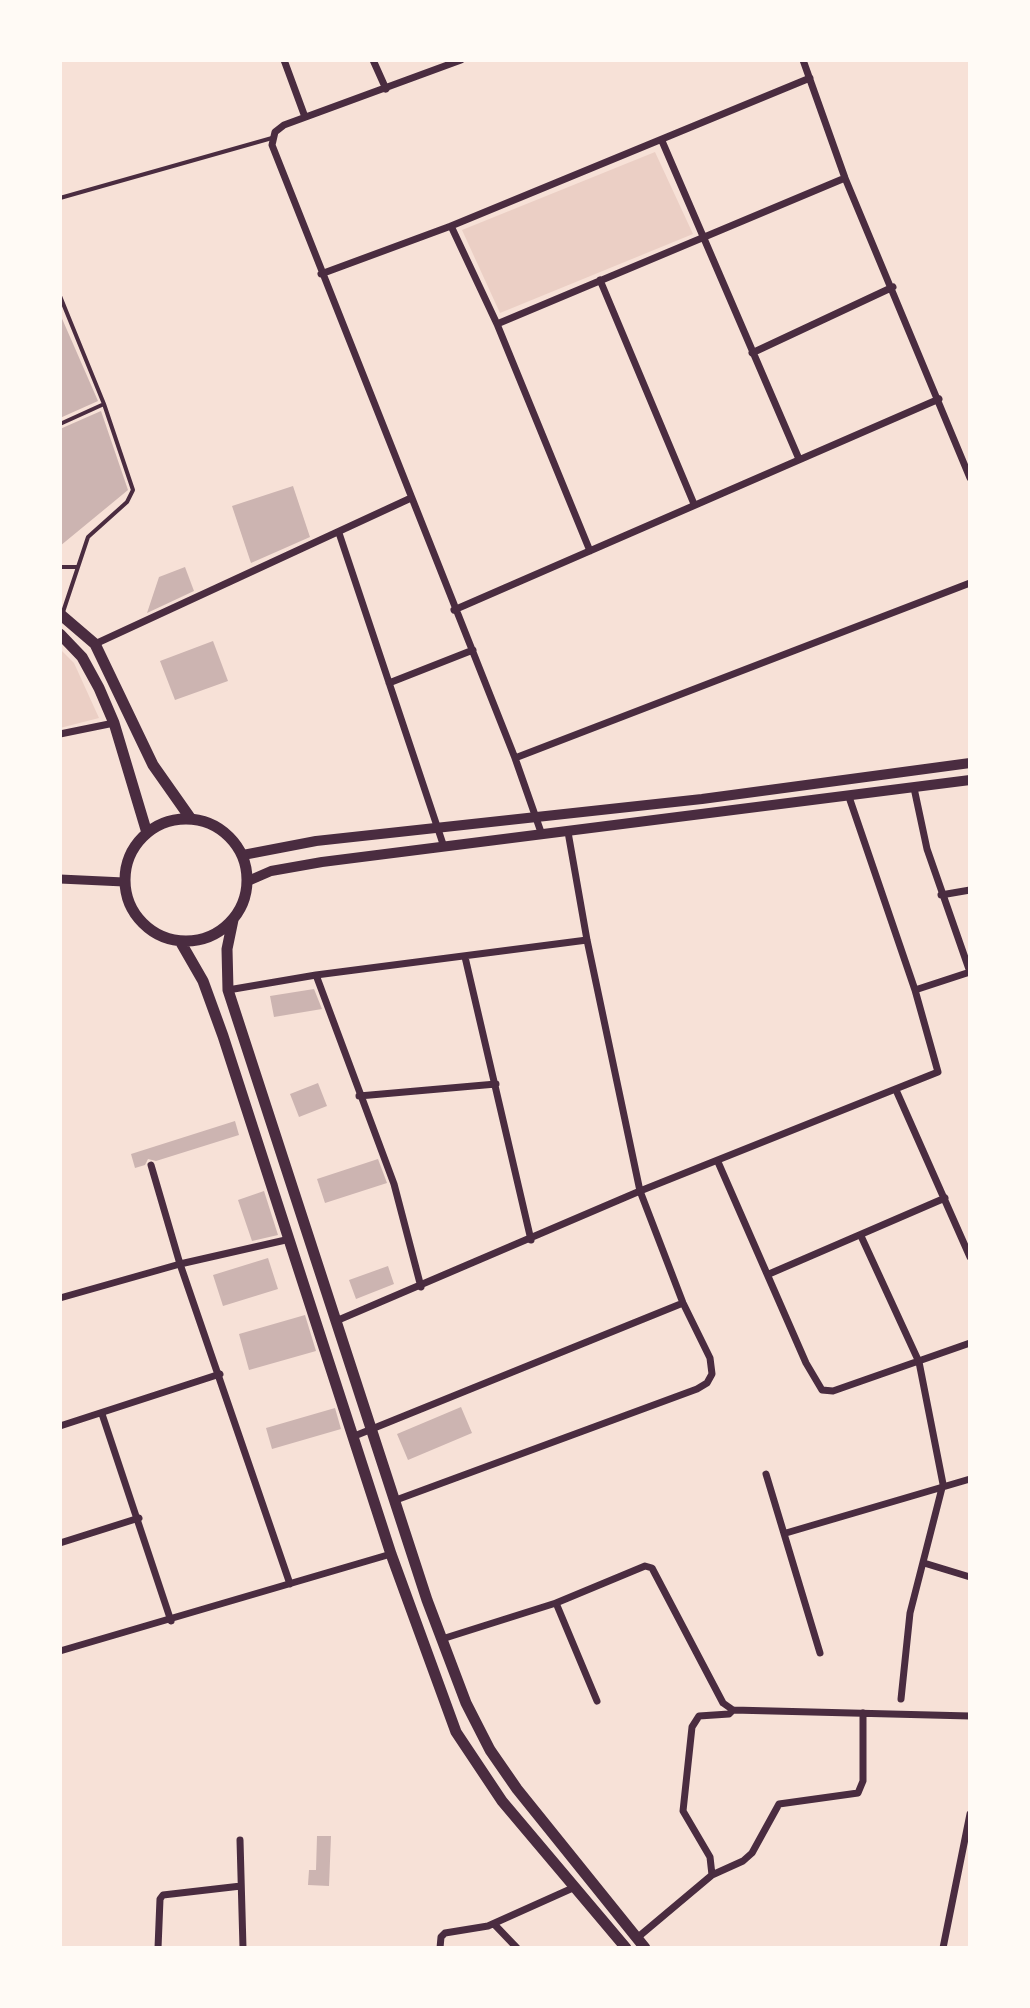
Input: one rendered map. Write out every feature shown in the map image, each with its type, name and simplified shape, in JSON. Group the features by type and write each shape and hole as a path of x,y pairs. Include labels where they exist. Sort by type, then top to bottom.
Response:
{"main road":[{"path":"61,614 95,644 153,765 191,819"},
{"path":"60,634 82,657 114,723 147,833"},
{"path":"243,855 316,841 537,818 970,763"},
{"path":"248,881 291,866 970,780"},
{"path":"191,819 222,830 243,855 248,881 243,906 218,933 200,940 180,941 163,937 141,922 127,899 124,882 131,855 147,833 175,820 191,819"},
{"path":"233,920 227,949 228,990 442,1639 466,1703 490,1750 517,1789 645,1948"},
{"path":"180,941 203,981 223,1036 391,1554 456,1732 502,1801 626,1948"}],"street":[{"path":"284,60 305,117"},
{"path":"373,60 386,89"},
{"path":"461,60 278,128 272,138 274,154 454,610 473,650 542,835"},
{"path":"803,60 845,178 970,478"},
{"path":"321,274 451,226 810,78"},
{"path":"662,141 799,459"},
{"path":"497,324 845,178"},
{"path":"451,226 497,324 590,551"},
{"path":"600,280 694,504"},
{"path":"752,353 893,287"},
{"path":"454,610 939,399"},
{"path":"95,644 411,498"},
{"path":"339,533 444,847"},
{"path":"515,758 970,583"},
{"path":"389,683 473,650"},
{"path":"60,734 114,723"},
{"path":"914,788 941,895 970,972 915,990"},
{"path":"336,1321 640,1191 896,1090 939,1070 849,797"},
{"path":"396,1500 707,1383 712,1374 710,1358 683,1303 640,1191 587,940 568,832"},
{"path":"60,879 124,882"},
{"path":"941,895 970,890"},
{"path":"228,990 316,975 587,940"},
{"path":"465,957 531,1240"},
{"path":"316,975 394,1184 421,1287"},
{"path":"359,1096 496,1084"},
{"path":"896,1090 970,1257"},
{"path":"718,1162 806,1363 822,1390 833,1391 970,1343"},
{"path":"151,1165 180,1264 290,1584"},
{"path":"769,1274 945,1198"},
{"path":"861,1236 919,1362 943,1484 910,1613 901,1699"},
{"path":"60,1298 180,1264 290,1239"},
{"path":"352,1437 372,1426 683,1303"},
{"path":"60,1426 220,1374"},
{"path":"102,1414 171,1621"},
{"path":"766,1474 820,1653"},
{"path":"786,1533 943,1484 970,1479"},
{"path":"60,1543 139,1518"},
{"path":"60,1651 171,1621 391,1554"},
{"path":"924,1563 970,1577"},
{"path":"442,1639 556,1603 639,1567 652,1568 723,1703 733,1710 970,1716"},
{"path":"556,1603 597,1701"},
{"path":"712,1875 710,1857 683,1811 692,1727 699,1716 729,1714 733,1710"},
{"path":"637,1938 712,1875 747,1859 779,1804 858,1793 863,1781 863,1713"},
{"path":"943,1948 970,1814"},
{"path":"240,1840 243,1948"},
{"path":"959,1861 970,1864"},
{"path":"158,1948 160,1899 163,1895 241,1886"},
{"path":"440,1948 441,1937 445,1933 494,1924 575,1887"},
{"path":"494,1924 517,1948"}],"lane":[{"path":"60,198 272,138"},
{"path":"60,296 104,404 133,490 127,502 88,537 61,614"},
{"path":"60,424 104,404"},
{"path":"60,567 77,567"}],"shaded area":[{"path":"655,152 693,234 500,313 462,230"},
{"path":"60,649 74,663 99,718 60,728"}],"building":[{"path":"60,314 98,401 60,418"},
{"path":"101,411 128,490 60,546 60,429"},
{"path":"293,486 310,537 251,563 232,506"},
{"path":"185,567 194,591 147,613 159,577"},
{"path":"213,641 228,681 175,700 160,661"},
{"path":"314,989 322,1009 274,1017 270,996"},
{"path":"318,1083 327,1106 299,1117 290,1094"},
{"path":"235,1121 239,1135 156,1161 148,1159 145,1165 135,1168 131,1154"},
{"path":"378,1159 387,1183 325,1203 317,1179"},
{"path":"264,1191 278,1235 252,1241 238,1200"},
{"path":"268,1258 278,1289 223,1306 213,1275"},
{"path":"388,1266 394,1284 356,1299 349,1280"},
{"path":"305,1315 316,1351 249,1370 239,1334"},
{"path":"461,1407 472,1433 408,1460 397,1434"},
{"path":"335,1408 341,1429 272,1449 266,1428"},
{"path":"317,1836 331,1836 329,1886 308,1885 309,1870 316,1870"}]}
